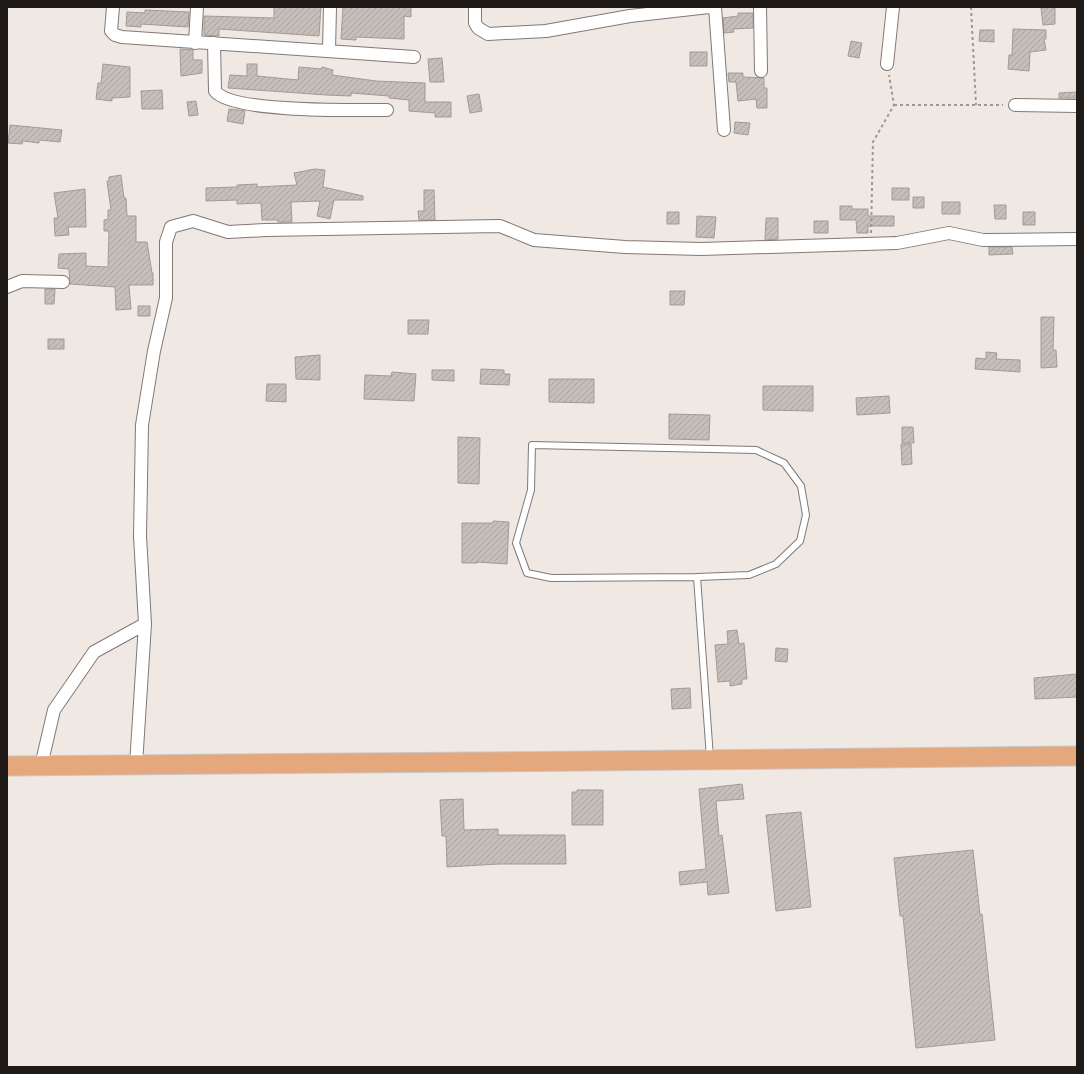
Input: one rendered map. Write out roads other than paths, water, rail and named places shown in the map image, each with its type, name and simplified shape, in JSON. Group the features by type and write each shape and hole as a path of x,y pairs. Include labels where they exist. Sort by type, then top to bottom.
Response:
{"main road":[{"path":"7,766 1077,756"}],"street":[{"path":"113,7 111,31 115,35 122,37 414,57"},
{"path":"195,43 197,7"},
{"path":"329,51 330,7"},
{"path":"475,7 475,23 478,28 488,34 546,31 630,16 709,7"},
{"path":"715,7 724,130"},
{"path":"760,7 761,71"},
{"path":"887,64 893,7"},
{"path":"214,43 215,90 219,97 239,102 286,109 387,110"},
{"path":"1015,105 1077,106"},
{"path":"136,765 145,624 140,536 142,425 154,351 166,298 166,242 172,227 193,221 228,232 500,226 534,240 625,248 701,249 897,243 949,233 983,240 1077,239"},
{"path":"7,287 22,281 63,282"},
{"path":"42,766 54,710 94,652 145,624"}],"lane":[{"path":"532,445 756,450 784,463 800,486 802,493 806,515 800,541 776,564 749,575 697,577 551,578 526,572 516,543 531,490 532,445"},
{"path":"697,577 710,760"}]}
